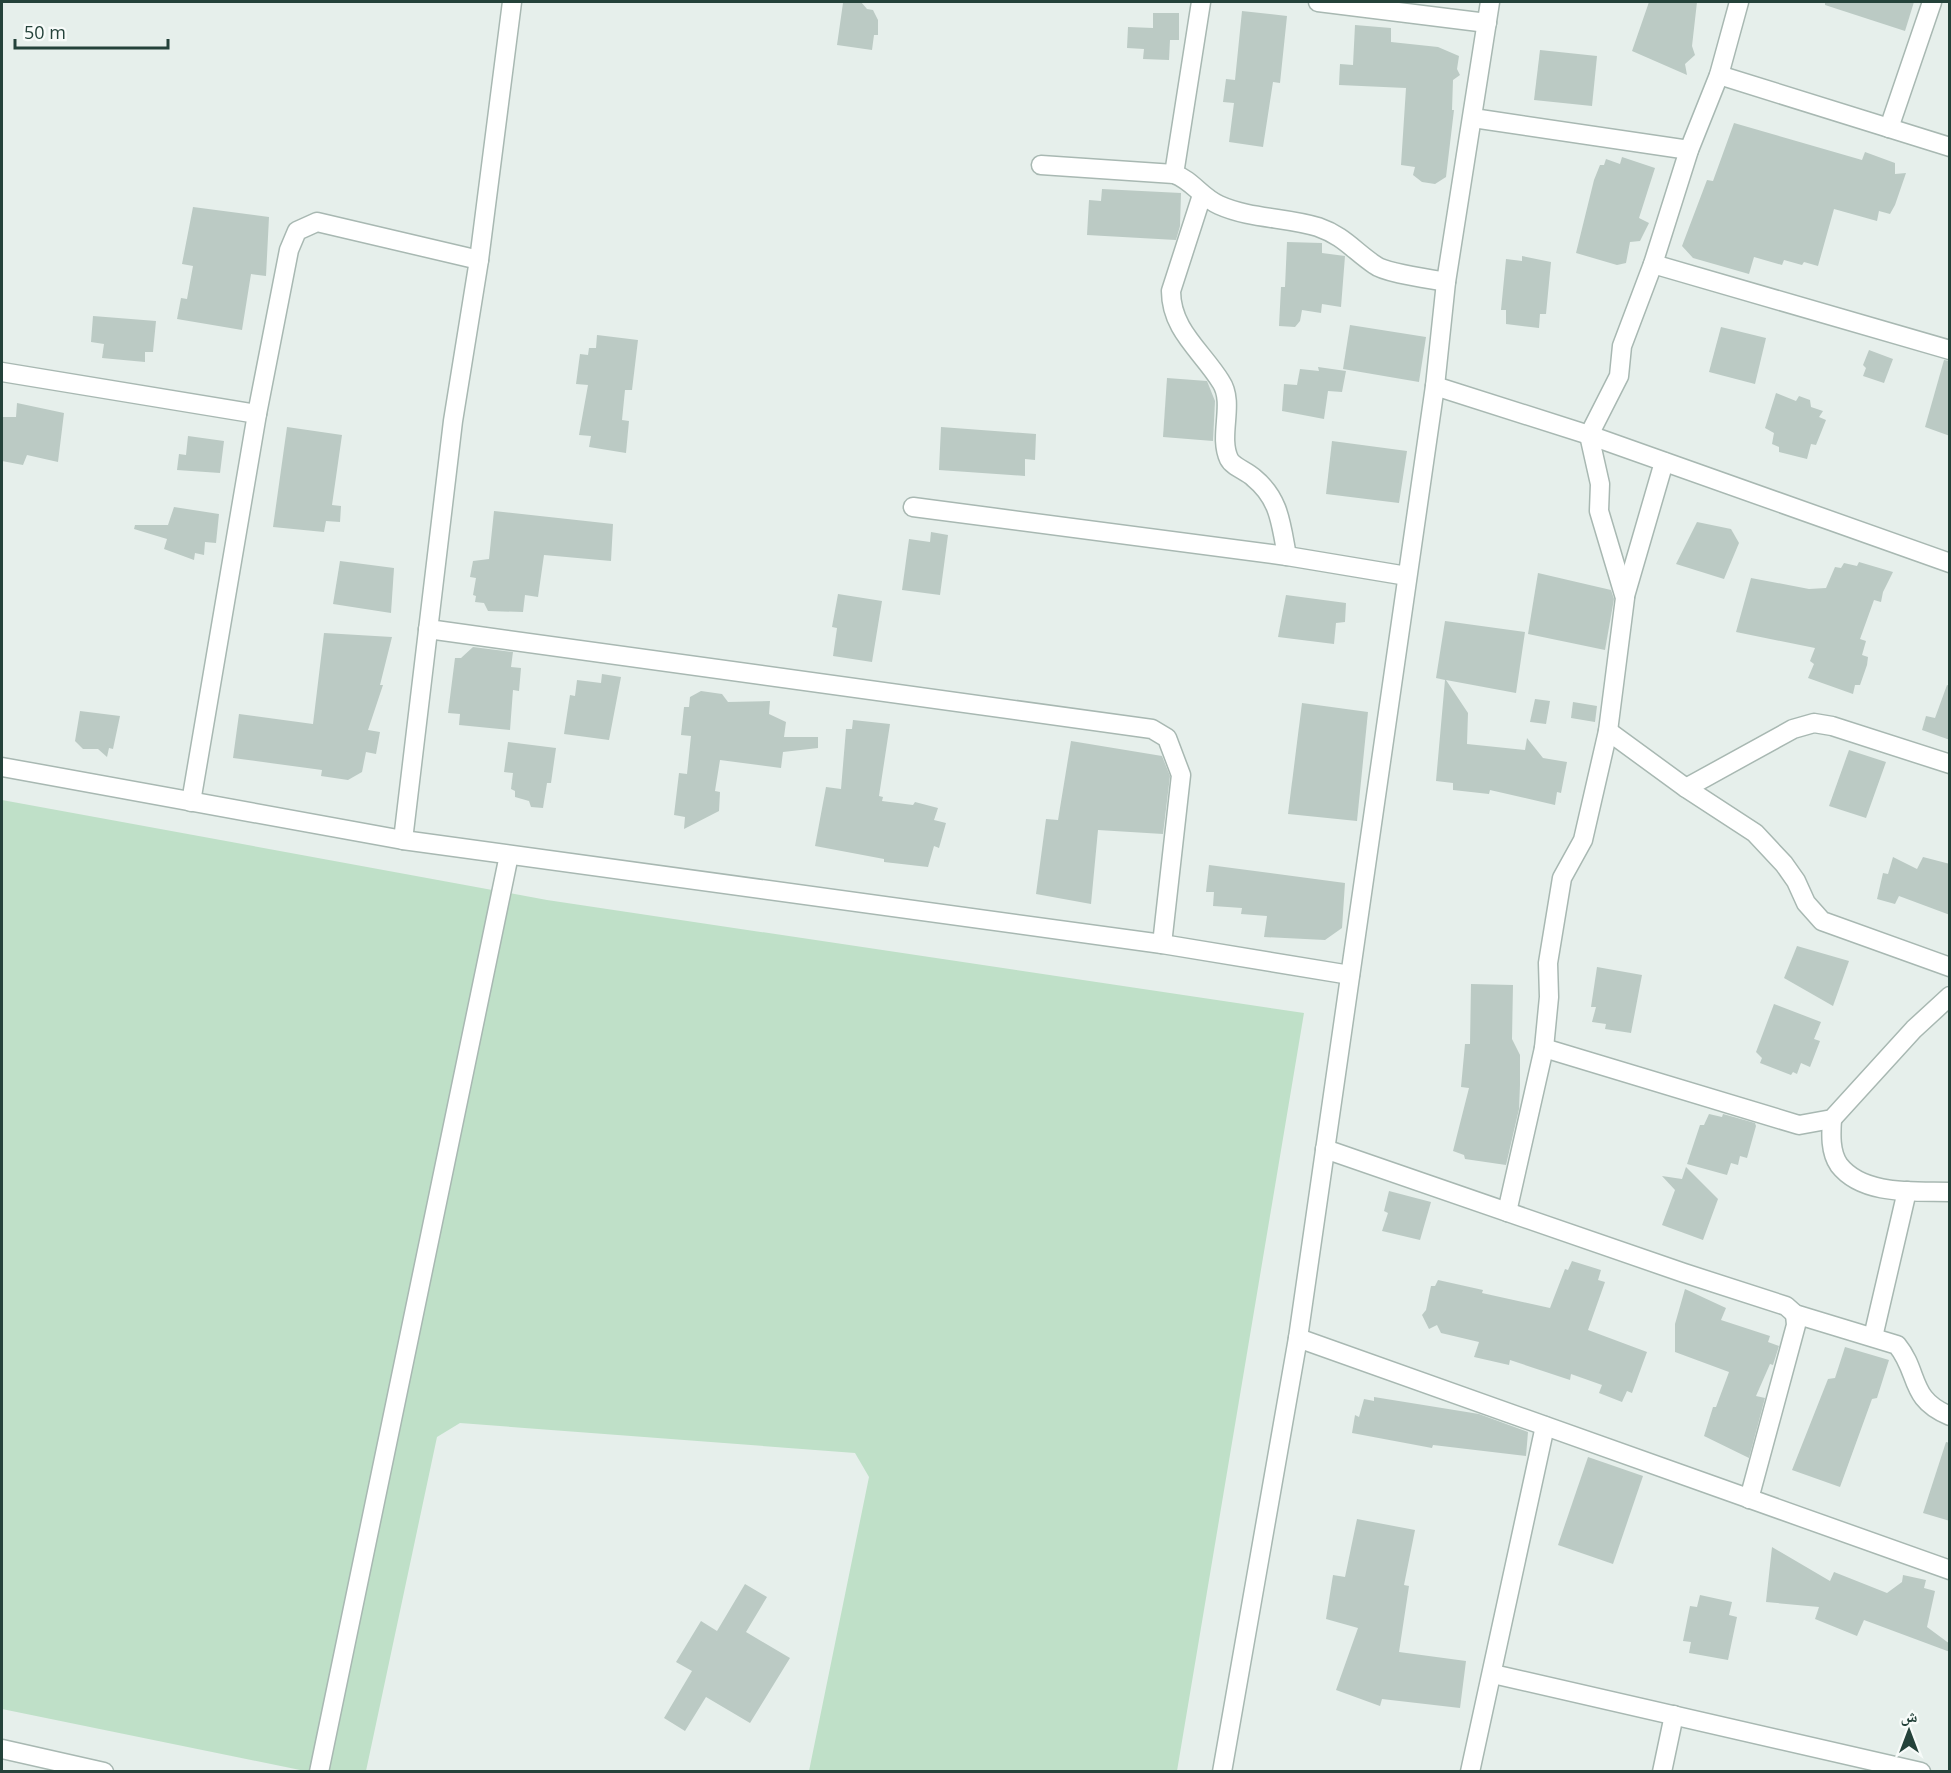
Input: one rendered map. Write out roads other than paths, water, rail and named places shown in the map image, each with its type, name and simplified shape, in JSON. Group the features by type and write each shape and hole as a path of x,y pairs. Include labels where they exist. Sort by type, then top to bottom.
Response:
{"street":[{"path":"403,840 453,420 478,260 512,2"},
{"path":"1174,174 1201,2"},
{"path":"1318,2 1487,23"},
{"path":"1222,1772 1298,1338 1435,386 1446,282 1490,2"},
{"path":"1624,598 1599,511 1600,484 1589,435 1619,376 1622,346 1653,264 1689,150 1719,75 1740,2"},
{"path":"1889,128 1932,2"},
{"path":"1719,75 1950,147"},
{"path":"1473,118 1689,150"},
{"path":"1041,165 1174,174 1186,178 1202,195 1233,210 1315,226 1332,232 1354,246 1376,267 1446,282"},
{"path":"1202,195 1171,291 1171,306 1179,326 1223,384 1226,449 1230,462 1253,476 1271,494 1287,556"},
{"path":"191,802 257,414 289,250 297,231 317,222 478,260"},
{"path":"1653,264 1950,350"},
{"path":"2,372 257,414"},
{"path":"1435,386 1589,435 1950,563"},
{"path":"1507,1212 1544,1048 1549,997 1548,963 1562,878 1583,840 1608,731 1624,598 1664,462"},
{"path":"913,507 1287,556 1407,576"},
{"path":"428,629 1152,729 1167,738 1181,775 1162,944"},
{"path":"1686,788 1793,729 1814,723 1833,726 1950,765"},
{"path":"1608,731 1686,788 1755,833 1784,864 1796,880 1806,903 1822,921 1950,967"},
{"path":"2,767 403,840 1162,944 1350,975"},
{"path":"319,1772 509,855"},
{"path":"1544,1048 1799,1125 1832,1119 1914,1029 1950,996"},
{"path":"1832,1119 1832,1148 1839,1165 1858,1180 1893,1191 1950,1192"},
{"path":"1325,1149 1786,1306 1795,1314 1897,1345 1907,1357 1913,1381 1923,1401 1950,1416"},
{"path":"1873,1337 1907,1191"},
{"path":"1749,1499 1796,1324 1795,1314"},
{"path":"1298,1338 1950,1570"},
{"path":"1470,1772 1545,1426"},
{"path":"1493,1674 1922,1772"},
{"path":"1662,1772 1674,1715"},
{"path":"2,1749 53,1766 104,1772"}]}
